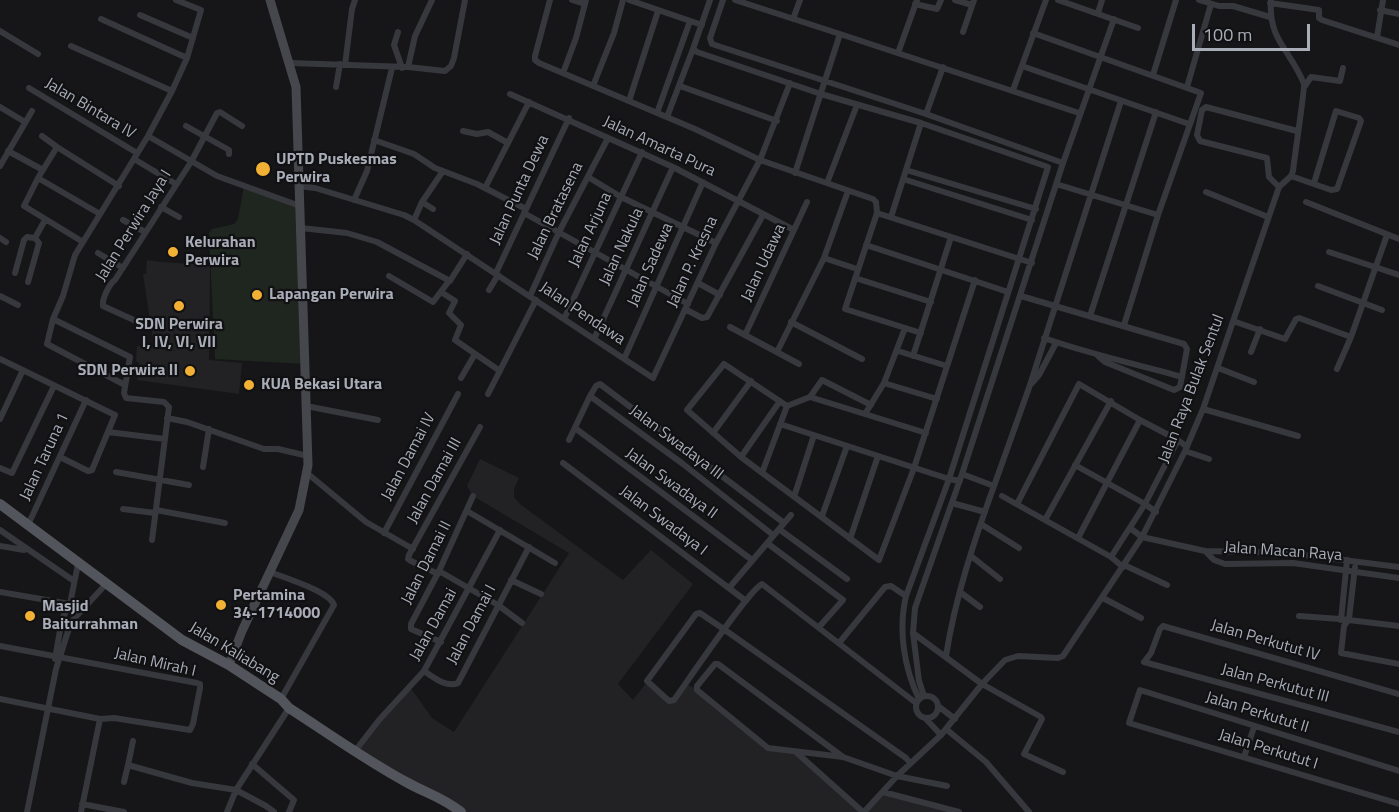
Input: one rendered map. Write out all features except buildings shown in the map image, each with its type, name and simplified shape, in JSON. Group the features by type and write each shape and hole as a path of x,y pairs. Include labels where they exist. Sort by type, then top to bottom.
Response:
{"main road":[{"name":"Jalan Kaliabang","path":"0,504 182,640 229,665 355,751 409,784 442,798 461,812"}],"street":[{"path":"125,385 47,344 72,262 148,136 187,58 201,10 176,0"},
{"path":"229,665 299,510 307,473 296,87 270,0"},
{"path":"336,87 355,0"},
{"path":"405,67 415,36 432,0"},
{"path":"290,63 405,67 445,71 451,66 465,0"},
{"path":"550,0 536,60 760,160 873,199 876,202 877,213 845,309 921,333"},
{"path":"563,73 586,2 572,0"},
{"path":"593,86 614,33 623,0"},
{"path":"629,0 702,25"},
{"path":"667,117 710,0"},
{"path":"723,0 710,38 712,44 926,114 1063,163"},
{"path":"735,0 1079,113"},
{"path":"758,8 761,0"},
{"path":"793,19 800,0"},
{"path":"898,53 916,2 937,9 941,0"},
{"path":"955,0 973,2 963,32"},
{"path":"1013,90 1047,0"},
{"path":"1058,0 1138,28"},
{"path":"1098,13 1102,0"},
{"path":"1153,75 1176,0"},
{"path":"1199,0 1211,4 1233,6 1270,17"},
{"path":"1377,37 1383,0"},
{"path":"1305,86 1272,29 1270,2 1319,10 1320,19 1399,45"},
{"path":"1187,87 1211,4"},
{"path":"1380,10 1399,14"},
{"path":"629,101 658,11"},
{"path":"140,15 193,38"},
{"path":"101,19 187,58"},
{"path":"1029,812 986,762 917,712 919,681 913,633 915,609 961,478 1087,89 1114,19"},
{"path":"657,113 690,21"},
{"path":"0,32 38,54"},
{"path":"398,32 394,45 405,67"},
{"path":"1034,33 1201,93 1158,215 1124,326"},
{"path":"795,173 840,34"},
{"path":"71,46 172,91"},
{"path":"693,49 701,54 821,94 921,123 1048,167 949,479 920,555 902,612 908,674 919,699"},
{"path":"1022,66 1189,124"},
{"path":"926,114 943,67"},
{"path":"354,200 367,171 392,68"},
{"path":"1314,183 1336,111 1359,118 1361,122 1337,189 1331,190 1291,176 1305,86 1311,77 1341,81 1343,68"},
{"name":"Jalan P. Kresna","path":"653,378 716,243 760,160 790,83"},
{"path":"680,86 777,121"},
{"name":"Jalan Bintara IV","path":"29,88 176,184"},
{"name":"Jalan Amarta Pura","path":"510,93 642,152 794,230"},
{"path":"946,656 951,625 970,556 1030,385 1121,100"},
{"path":"485,188 529,102"},
{"path":"827,183 857,105"},
{"path":"0,107 25,122"},
{"path":"1279,188 1269,177 1268,158 1200,141 1197,135 1202,110 1206,107 1298,131"},
{"path":"0,166 4,154 32,111"},
{"name":"Jalan Perwira Jaya I","path":"136,321 102,305 112,282 191,162 219,112 242,126"},
{"path":"1090,316 1156,112"},
{"name":"Jalan Punta Dewa","path":"489,290 569,118"},
{"path":"891,217 921,123"},
{"path":"186,126 229,150 229,154"},
{"path":"463,131 477,134 488,132 508,143"},
{"path":"42,136 119,186"},
{"path":"148,136 217,176 300,206"},
{"name":"Jalan Bratasena","path":"530,296 559,232 608,138"},
{"path":"374,140 414,154 443,171 485,188 657,286 705,318 764,215"},
{"path":"57,147 24,206 83,242"},
{"name":"Jalan Arjuna","path":"564,319 642,152"},
{"path":"4,154 43,170"},
{"name":"Jalan Nakula","path":"594,339 673,167"},
{"path":"906,170 1035,209"},
{"path":"414,220 422,202 443,171"},
{"name":"Jalan Raya Bulak Sentul","path":"864,812 897,776 943,732 1005,660 1011,657 1058,658 1063,656 1124,566 1156,512 1186,449 1218,368 1279,188 1291,176"},
{"path":"588,177 652,213 716,243"},
{"path":"38,178 100,214"},
{"path":"903,179 1032,220"},
{"name":"Jalan Sadewa","path":"624,359 704,182"},
{"path":"1056,184 1158,215"},
{"name":"Jalan Pendawa","path":"299,186 315,188 414,220 653,378"},
{"path":"777,352 824,258 848,191"},
{"path":"1206,192 1268,217"},
{"path":"1306,201 1399,239"},
{"path":"422,202 433,209"},
{"name":"Jalan Udawa","path":"746,335 807,202"},
{"path":"161,207 178,217"},
{"path":"877,213 1032,263"},
{"path":"35,238 45,220"},
{"path":"123,220 145,232"},
{"path":"301,228 347,233 377,242 449,281"},
{"path":"1337,369 1351,337 1387,235"},
{"path":"15,273 24,240 27,237 35,238 39,243 28,282"},
{"path":"913,356 951,237"},
{"path":"866,245 1008,292"},
{"path":"1329,252 1399,274"},
{"path":"98,254 123,268"},
{"path":"389,276 433,302 452,280 467,254"},
{"path":"824,258 857,269"},
{"path":"855,278 931,302"},
{"path":"787,406 723,364 692,402 688,412 741,457 879,560 926,433 975,280"},
{"path":"698,283 720,295"},
{"path":"1318,286 1382,310"},
{"path":"441,292 455,300 449,313 461,326 455,339 500,371"},
{"path":"0,296 18,305"},
{"path":"1021,296 1184,344 1187,349 1180,387 1174,390 1105,362 1097,355"},
{"path":"488,394 536,300"},
{"path":"1233,321 1285,339 1296,319 1299,318 1351,337"},
{"path":"53,319 130,357 125,385 124,396 126,398 167,404 169,407 152,540"},
{"path":"791,322 862,359"},
{"path":"730,327 799,364"},
{"path":"865,414 884,383 905,328"},
{"path":"1251,352 1260,329"},
{"path":"1044,338 1097,355 1182,377"},
{"path":"1030,385 1039,375 1056,343"},
{"path":"897,351 947,366"},
{"path":"461,378 475,354"},
{"path":"0,358 115,415 91,471 60,457"},
{"path":"1218,368 1254,382"},
{"path":"0,418 23,370"},
{"path":"762,473 787,406 810,397 822,380 870,405"},
{"path":"713,433 751,381"},
{"path":"884,383 937,399"},
{"path":"569,440 590,396 600,384 848,579"},
{"path":"1017,504 1077,385 1083,385 1178,440 1186,449 1209,459"},
{"path":"0,468 12,473 54,386"},
{"name":"Jalan Damai IV","path":"384,533 458,394"},
{"name":"Jalan Swadaya III","path":"590,396 683,464 773,535"},
{"path":"810,397 926,433"},
{"name":"Jalan Taruna 1","path":"28,525 87,400"},
{"path":"741,457 780,400"},
{"path":"1045,520 1111,401"},
{"path":"306,406 378,420"},
{"path":"1203,409 1298,436"},
{"path":"167,418 209,429 264,449 278,449 308,456"},
{"path":"1078,538 1140,420"},
{"path":"780,424 949,479 961,478 994,486"},
{"name":"Jalan Damai III","path":"438,573 408,559 480,427"},
{"name":"Jalan Swadaya II","path":"575,428 752,560"},
{"path":"203,467 209,429"},
{"path":"108,432 165,439"},
{"path":"794,497 814,435"},
{"path":"1112,557 1145,504 1178,440"},
{"path":"822,516 847,446"},
{"path":"850,539 878,456"},
{"name":"Jalan Swadaya I","path":"563,463 746,601"},
{"path":"1075,465 1156,512"},
{"path":"116,472 189,485"},
{"name":"Jalan Damai III","path":"307,473 369,524 413,549"},
{"name":"Jalan Damai II","path":"441,642 410,627 438,573 473,496"},
{"path":"1002,496 1112,557 1124,566 1167,585"},
{"path":"952,503 985,512"},
{"path":"123,509 225,522"},
{"path":"467,511 555,563"},
{"path":"729,588 790,515"},
{"path":"981,524 1019,548"},
{"name":"Jalan Macan Raya","path":"1130,528 1142,537 1205,551 1282,552 1399,567"},
{"path":"0,530 74,581"},
{"name":"Jalan Damai","path":"355,751 379,720 424,672 500,530"},
{"path":"767,543 843,600 819,627"},
{"path":"0,546 28,551"},
{"name":"Jalan Damai I","path":"424,672 445,683 452,685 458,683 529,547"},
{"name":"Jalan Macan Raya","path":"1205,551 1214,560 1225,564 1293,563 1399,578"},
{"path":"920,555 932,558"},
{"path":"970,556 1000,579"},
{"path":"1344,626 1340,619 1347,560"},
{"path":"1356,561 1349,620 1344,626 1341,649 1343,654 1399,664"},
{"path":"27,812 56,669 62,619 70,604 78,564"},
{"path":"270,572 331,598 334,605 281,699"},
{"path":"438,573 498,605 522,623"},
{"path":"511,580 541,594"},
{"path":"58,657 71,622 107,583"},
{"path":"910,763 906,758 725,630 702,614 696,614 647,679 647,682 669,701 674,700 725,630 746,601 762,584 838,644 919,699 934,698 938,706 954,719"},
{"path":"838,644 885,587 891,586 906,596"},
{"path":"0,592 70,604 79,611"},
{"path":"960,592 980,607"},
{"path":"1102,598 1141,618"},
{"path":"1299,616 1399,626"},
{"name":"Jalan Perkutut IV","path":"1144,662 1151,653 1163,626 1399,694"},
{"path":"913,633 982,684 1041,717 1023,754 1063,772"},
{"path":"0,646 58,657"},
{"name":"Jalan Mirah I","path":"0,699 100,718 114,718 190,730 200,684 58,657"},
{"name":"Jalan Perkutut III","path":"1144,662 1399,732"},
{"path":"843,757 718,664 715,664 697,686 697,690 766,747 797,753 843,757 897,776 947,786"},
{"name":"Jalan Perkutut II","path":"1130,723 1140,690 1399,771"},
{"path":"925,718 935,715 938,706"},
{"path":"227,812 236,790 289,708"},
{"path":"81,812 100,718"},
{"name":"Jalan Perkutut I","path":"1130,723 1399,804"},
{"path":"1244,757 1254,727"},
{"path":"124,782 133,741"},
{"path":"797,753 864,812"},
{"path":"252,764 294,800 289,812"},
{"path":"128,765 192,783 236,790 274,812"},
{"path":"883,792 959,812"},
{"path":"82,804 124,812"}],"shaded area":[{"name":"Lapangan Perwira","path":"244,186 300,206 305,364 215,359 209,233 212,229 234,224 238,219"},
{"path":"147,260 210,265 209,360 242,363 239,394 137,380 139,363 136,361 137,346 178,351 154,346 143,274 146,274"},
{"path":"480,459 519,478 514,489 514,497 520,504 623,580 651,550 693,584 618,684 633,700 647,682 669,701 687,684 766,747 797,753 863,812 461,812 355,751 410,687 432,718 454,732 569,553 473,496 467,486"},
{"path":"883,792 959,812 864,812"}],"place":[{"name":"UPTD Puskesmas Perwira","path":"263,169"},
{"name":"Kelurahan Perwira","path":"173,252"},
{"name":"Lapangan Perwira","path":"257,295"},
{"name":"SDN Perwira I, IV, VI, VII","path":"179,306"},
{"name":"SDN Perwira II","path":"190,371"},
{"name":"KUA Bekasi Utara","path":"249,385"},
{"name":"Pertamina 34-1714000","path":"221,605"},
{"name":"Masjid Baiturrahman","path":"30,616"}]}
